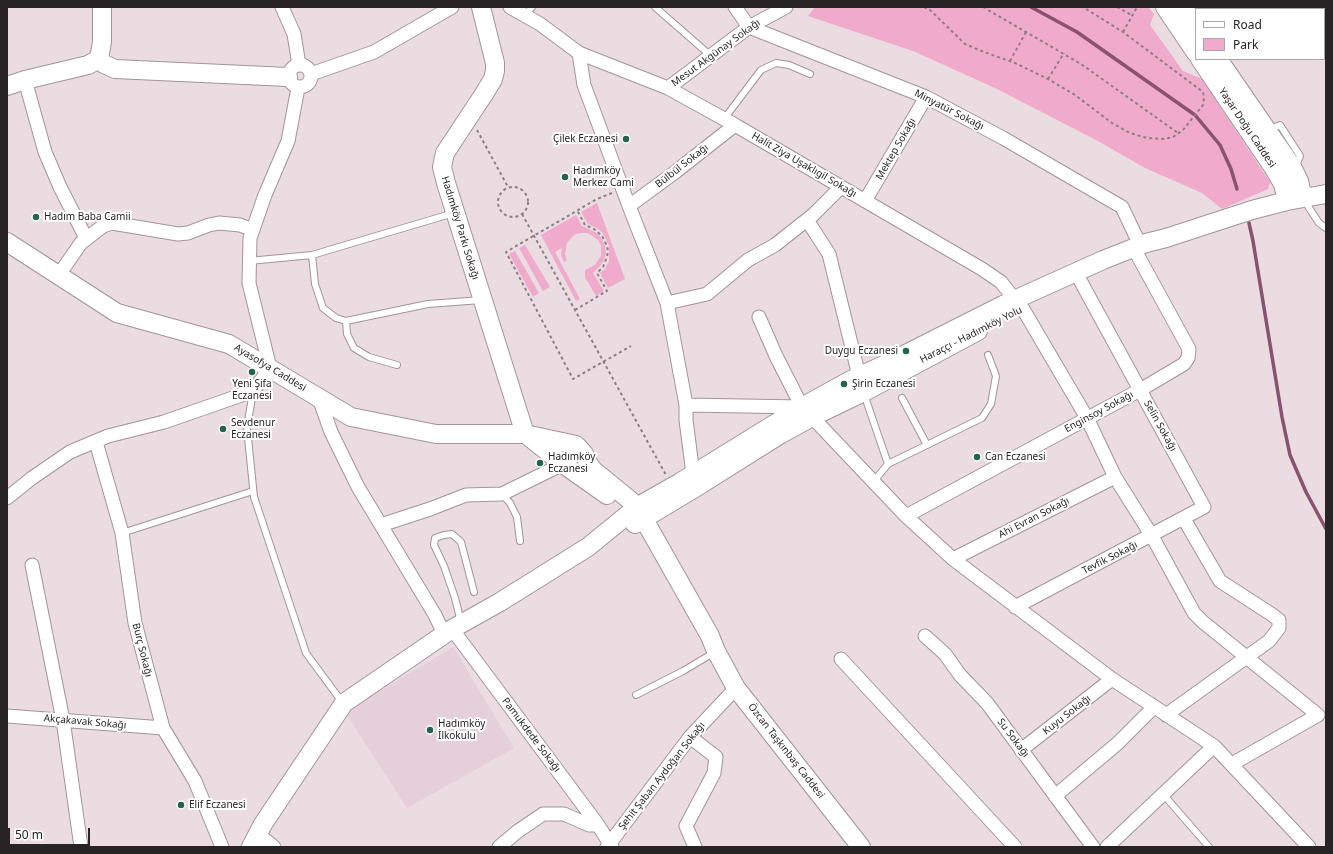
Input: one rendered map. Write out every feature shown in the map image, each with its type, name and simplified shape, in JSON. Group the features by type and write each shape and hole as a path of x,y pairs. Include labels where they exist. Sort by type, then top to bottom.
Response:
{"main road":[{"path":"7,86 25,80 88,66 99,59 102,42 102,7"},
{"name":"Hadımköy Parkı Sokağı","path":"481,7 496,63 495,71 493,79 446,153 443,161 443,174 525,434"},
{"path":"1165,7 1195,52"},
{"path":"1183,7 1195,25"},
{"path":"99,59 104,64 115,69 295,76"},
{"name":"Yaşar Doğu Caddesi","path":"1201,60 1283,184 1295,199"},
{"name":"Yaşar Doğu Caddesi","path":"1219,60 1294,171 1299,181 1295,199"},
{"name":"Haraççı - Hadımköy Yolu","path":"637,516 695,488 781,434 807,412 861,384 1000,319 1019,304 1081,282 1139,250 1157,247 1166,238 1252,210 1295,199 1326,194"},
{"name":"Ayasofya Caddesi","path":"7,242 117,313 229,344 351,417 436,434 525,434 576,445 584,454 593,470 631,501 637,516"},
{"path":"1019,304 1103,260 1139,250"},
{"path":"254,840 276,804 344,703 452,629 500,602 588,547 594,546 613,537 637,516 693,474 807,412"},
{"path":"525,434 637,516"},
{"name":"Özcan Taşkınbaş Caddesi","path":"637,516 710,636 716,651 736,688 861,847"}],"street":[{"path":"7,498 32,478 70,452 108,436 164,422 253,391 270,368 249,283 249,261 250,238 265,195 288,141 295,76 294,34 282,7"},
{"path":"311,74 374,52 452,7"},
{"name":"Halit Ziya Uşaklıgil Sokağı","path":"510,7 529,11 540,24 579,53 668,88 729,122 982,269 1001,282 1019,304 1087,418 1115,477 1152,536 1194,613 1203,622 1318,715 1232,764"},
{"path":"735,7 749,27"},
{"name":"Mesut Akgünay Sokağı","path":"668,88 749,27 786,7"},
{"name":"Minyatür Sokağı","path":"749,27 926,97 1003,138 1122,206 1139,250"},
{"path":"579,53 584,85 667,303 686,405 686,420 693,474"},
{"path":"304,66 309,69 311,79 304,87 295,76 304,66"},
{"path":"25,80 46,152 60,187 86,238"},
{"name":"Mektep Sokağı","path":"865,201 926,97"},
{"name":"Bülbül Sokağı","path":"629,206 674,173 729,122"},
{"path":"667,303 707,294 748,260 775,245 807,220 842,187"},
{"path":"807,220 829,254 861,384"},
{"path":"58,276 86,238 103,226 112,222 178,234 188,233 219,223 240,225 253,230"},
{"name":"Enginsoy Sokağı","path":"906,516 1140,390 1184,364 1188,358 1189,349 1139,250"},
{"name":"Selin Sokağı","path":"1081,282 1204,507"},
{"path":"759,317 776,356 807,412 906,516 953,560 1015,607 1112,679 1214,746 1309,847"},
{"name":"Pamukdede Sokağı","path":"319,398 331,432 358,487 435,615 452,629 598,825 609,846"},
{"path":"686,405 807,412"},
{"name":"Burç Sokağı","path":"96,442 122,533 135,623 163,728 195,781 222,847"},
{"path":"381,525 430,510 466,495 502,494 564,464"},
{"name":"Ahi Evran Sokağı","path":"953,560 1115,477"},
{"name":"Tevfik Sokağı","path":"1015,607 1152,536 1204,507"},
{"path":"1166,715 1269,641 1279,628 1279,620 1220,581 1184,519"},
{"path":"32,565 62,720 81,847"},
{"name":"Su Sokağı","path":"925,636 945,654 960,675 987,703 1093,847"},
{"path":"841,659 1015,847"},
{"name":"Kuyu Sokağı","path":"1021,750 1112,679"},
{"name":"Şehit Şaban Aydoğan Sokağı","path":"609,846 690,737 736,688"},
{"path":"1055,796 1118,743 1154,707"},
{"name":"Akçakavak Sokağı","path":"7,716 163,728"},
{"path":"690,737 716,757 714,773 686,826 695,847"},
{"path":"1107,847 1214,746"},
{"path":"499,847 518,831 543,814 564,814 589,825 598,825"},
{"path":"254,840 274,847"}],"lane":[{"path":"654,7 711,56"},
{"path":"729,122 761,70 776,63 810,74"},
{"path":"1295,199 1318,223 1326,228"},
{"path":"249,261 312,255 456,212"},
{"path":"312,255 315,284 323,308 336,318 346,321 428,304 483,300"},
{"path":"346,321 347,334 354,348 368,357 397,365"},
{"path":"874,481 888,464 982,418 992,404 996,376 988,355"},
{"path":"861,384 888,464"},
{"path":"253,391 247,428 254,497 306,653 344,703"},
{"path":"902,398 928,445"},
{"path":"122,533 253,491"},
{"path":"502,494 510,503 517,517 520,541"},
{"path":"452,629 455,598 444,566 434,545 435,538 452,534 461,542 474,592"},
{"path":"636,695 683,671 716,651"},
{"path":"1163,794 1209,847"}],"path":[{"path":"924,7 930,10 965,44 1010,61 1048,79 1075,95 1112,123 1130,133 1147,138 1164,139 1174,137 1183,130 1203,105 1203,92 1122,32 1083,7"},
{"path":"983,7 1064,53 1178,133"},
{"path":"1117,7 1133,16"},
{"path":"1122,32 1133,16 1137,7"},
{"path":"1010,61 1026,32"},
{"path":"1048,79 1064,53"},
{"path":"467,121 476,128 508,187"},
{"path":"508,187 518,188 525,194 528,203 522,214 515,217 510,217 501,212 498,198 503,190 508,187"},
{"path":"622,188 597,198 506,252 573,379 631,346"},
{"path":"575,310 607,291 597,273 603,267 608,251 600,232 585,225 577,210"},
{"path":"522,214 668,479"}],"shaded area":[{"name":"Hadımköy İlkokulu","path":"453,647 514,748 407,808 345,712"}],"green space":[{"path":"815,7 1148,7 1154,14 1150,25 1183,71 1202,79 1270,182 1268,189 1222,209 1202,193 1145,168 1096,140 995,88 913,51 808,16"},
{"path":"597,203 625,279 608,288 600,273 605,269 609,261 609,246 602,232 588,224 581,212"},
{"path":"576,215 582,226 597,233 602,239 606,253 604,260 593,273 604,291 596,296 585,277 585,270 595,265 601,256 601,245 598,240 588,233 576,234 567,243 565,254 567,260 564,262 561,255 562,248 555,252 580,299 576,301 541,235"},
{"path":"525,245 550,287 543,291 519,248"},
{"path":"515,251 539,293 533,297 509,254"}],"waterway":[{"path":"1031,7 1077,32 1195,115 1220,145 1231,169 1237,189"},
{"path":"1249,223 1282,417 1290,455 1306,492 1326,529"}],"place":[{"name":"Çilek Eczanesi","path":"626,139"},
{"name":"Hadımköy Merkez Cami","path":"565,177"},
{"name":"Hadım Baba Camii","path":"36,217"},
{"name":"Duygu Eczanesi","path":"906,351"},
{"name":"Yeni Şifa Eczanesi","path":"252,372"},
{"name":"Şirin Eczanesi","path":"844,384"},
{"name":"Sevdenur Eczanesi","path":"223,429"},
{"name":"Can Eczanesi","path":"977,457"},
{"name":"Hadımköy Eczanesi","path":"540,463"},
{"name":"Hadımköy İlkokulu","path":"430,730"},
{"name":"Elif Eczanesi","path":"181,805"}]}
